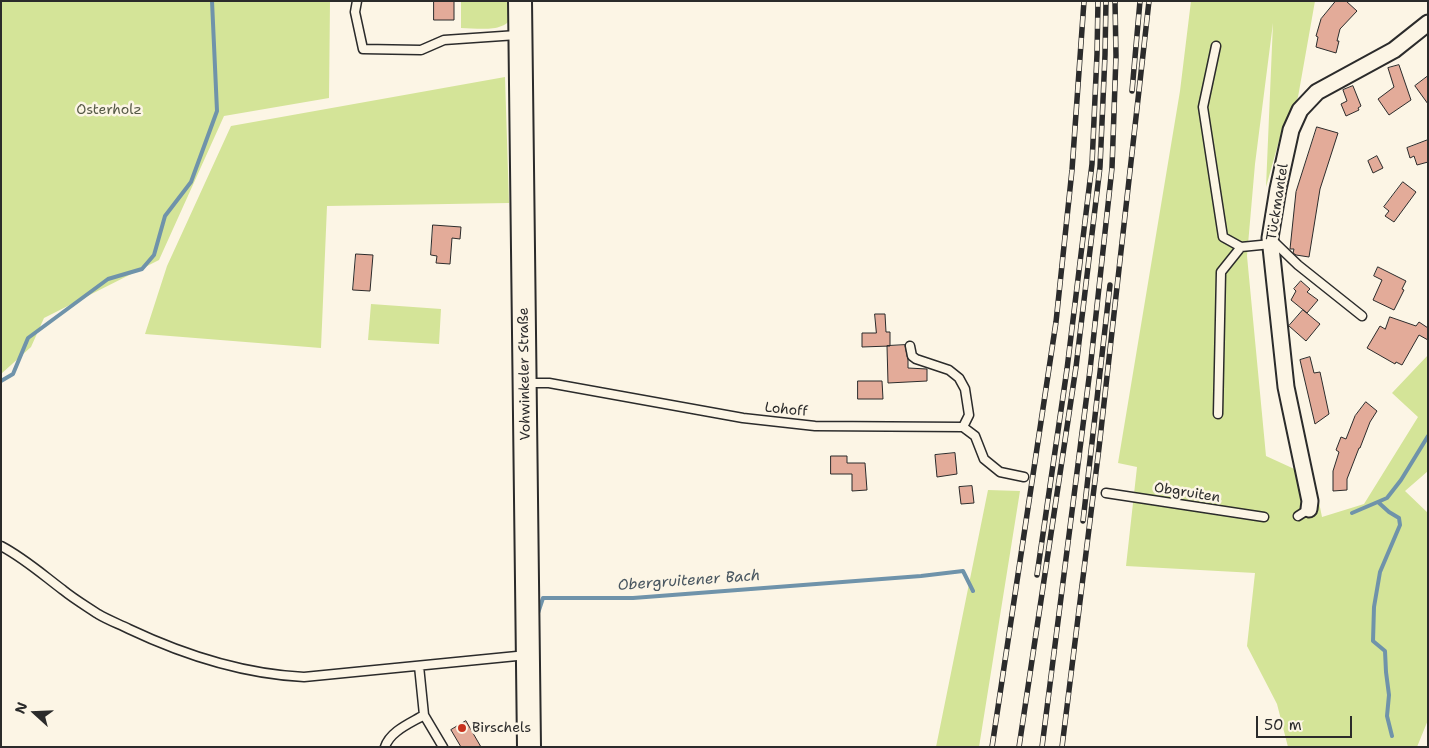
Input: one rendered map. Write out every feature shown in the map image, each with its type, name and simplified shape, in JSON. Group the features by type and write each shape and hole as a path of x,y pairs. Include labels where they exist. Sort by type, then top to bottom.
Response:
{"street":[{"name":"Vohwinkeler Straße","path":"520,1 529,747"},
{"name":"Tückmantel","path":"1303,513 1310,500 1286,387 1270,241 1278,188 1291,130 1300,110 1317,92 1394,50 1428,23"}],"lane":[{"path":"357,1 354,12 363,49 421,50 444,40 520,35"},
{"path":"1216,46 1204,107 1223,238 1241,247 1270,241 1362,316"},
{"path":"1218,414 1221,272 1241,247"},
{"path":"910,346 912,356 916,359 949,370 959,378 965,389 968,416 963,427 975,436 984,459 1000,472 1024,477"},
{"name":"Lohoff","path":"525,383 550,383 743,418 815,426 963,427"},
{"name":"Obgruiten","path":"1106,493 1264,517"},
{"path":"1,546 13,552 64,591 100,615 150,639 202,658 277,676 304,677 529,655"},
{"path":"419,666 424,715 443,747"},
{"path":"385,747 386,742 398,730 424,715"}],"green space":[{"name":"Osterholz","path":"1,1 330,1 329,98 224,116 159,260 44,318 31,347 1,374"},
{"path":"461,1 514,1 514,11 510,20 505,25 483,29 461,28"},
{"path":"1191,1 1315,1 1298,97 1282,130 1266,187 1273,23 1255,164 1247,256 1266,456 1314,478 1322,517 1364,504 1418,417 1392,393 1428,355 1428,471 1405,491 1428,513 1428,720 1417,747 1288,747 1277,704 1247,646 1255,573 1126,566 1137,467 1118,463 1180,91"},
{"path":"505,77 509,203 327,206 321,348 145,334 167,266 231,126"},
{"path":"371,304 441,309 439,344 368,340"},
{"path":"988,490 1020,491 979,747 936,747"}],"building":[{"path":"434,1 454,1 454,20 434,20"},
{"path":"1336,1 1346,1 1357,11 1340,29 1336,53 1316,47 1318,37 1316,36 1321,19"},
{"path":"1399,65 1411,100 1389,115 1378,99 1394,87 1388,68"},
{"path":"1428,76 1428,104 1415,86"},
{"path":"1353,86 1361,106 1358,108 1359,110 1346,116 1341,104 1347,101 1343,90"},
{"path":"1317,127 1338,133 1320,189 1309,257 1296,255 1293,253 1294,249 1290,249 1296,192"},
{"path":"1428,140 1428,162 1417,165 1414,156 1410,158 1407,148"},
{"path":"1377,156 1383,168 1373,173 1368,161"},
{"path":"1403,182 1416,192 1394,222 1385,216 1389,211 1384,207"},
{"path":"433,225 461,227 460,239 452,238 450,264 436,263 437,256 431,255"},
{"path":"356,254 373,255 370,291 353,290"},
{"path":"1378,267 1406,281 1402,289 1404,290 1394,310 1373,300 1382,280 1374,276"},
{"path":"1301,281 1310,289 1307,292 1318,300 1307,313 1291,300 1296,291 1294,289"},
{"path":"1303,310 1320,324 1306,341 1289,326"},
{"path":"875,314 885,314 886,332 890,332 890,346 862,347 862,333 876,333"},
{"path":"1390,317 1416,326 1419,322 1428,328 1428,340 1419,335 1402,365 1396,362 1395,364 1367,348 1380,326 1385,329"},
{"path":"905,345 908,368 927,369 927,381 888,383 887,346"},
{"path":"1310,357 1314,373 1320,372 1329,414 1315,424 1300,360"},
{"path":"858,381 882,381 883,399 858,399"},
{"path":"1366,402 1377,411 1370,422 1347,479 1347,490 1333,491 1333,471 1339,452 1336,450 1341,437 1346,439 1355,416"},
{"path":"955,453 957,474 937,477 935,455"},
{"path":"831,456 847,456 847,463 865,463 867,490 852,491 852,474 831,474"},
{"path":"972,486 974,503 961,504 959,487"},
{"name":"Birschels","path":"466,721 481,747 461,747 451,730"}],"waterway":[{"path":"1,381 13,374 28,338 108,279 142,269 154,255 165,216 191,182 217,111 212,1"},
{"name":"Obergruitener Bach","path":"1352,513 1387,498 1401,480 1428,436"},
{"path":"1378,502 1399,518 1400,525 1380,572 1374,607 1373,641 1385,651 1389,695 1387,716 1392,736"},
{"name":"Obergruitener Bach","path":"538,613 543,598 633,598 921,576 963,571 973,591"}],"railway":[{"path":"992,747 1056,322 1072,170 1084,1"},
{"path":"1037,575 1067,369 1092,164 1098,1"},
{"path":"1019,747 1076,367 1100,167 1106,1"},
{"path":"1042,747 1090,370 1112,168 1116,56 1115,1"},
{"path":"1132,91 1140,1"},
{"path":"1062,747 1099,448 1149,1"},
{"path":"1083,521 1110,285"}],"place":[{"name":"Birschels","path":"462,728"}]}
